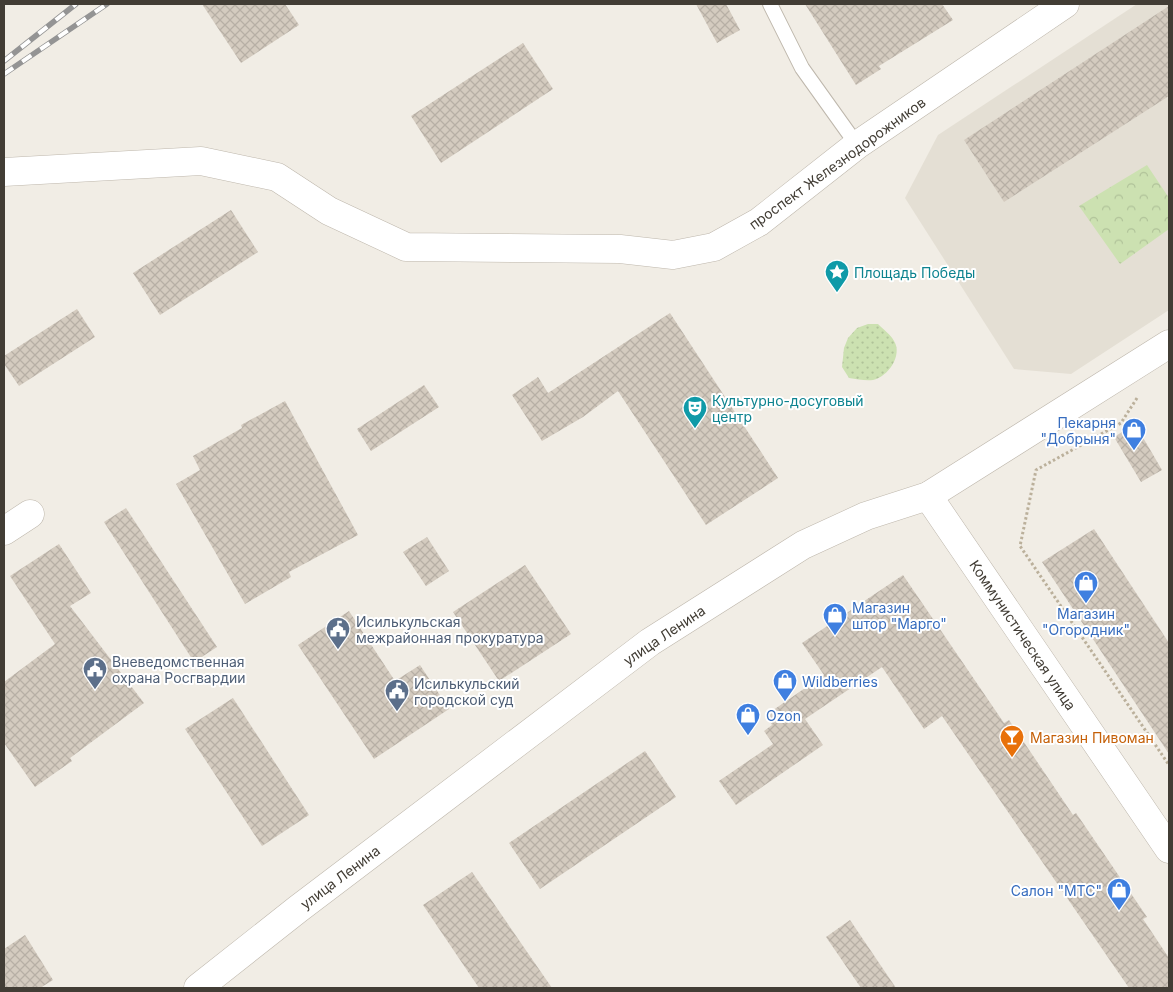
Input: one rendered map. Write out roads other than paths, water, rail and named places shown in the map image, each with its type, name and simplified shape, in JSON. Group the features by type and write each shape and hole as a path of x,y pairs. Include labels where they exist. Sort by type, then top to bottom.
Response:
{"street":[{"name":"проспект Железнодорожников","path":"4,172 201,161 277,177 330,211 406,247 620,249 673,255 714,247 759,222 857,145 1065,4"},
{"name":"улица Ленина","path":"198,988 298,909 650,642 803,545 866,516 928,496 1169,344"},
{"name":"Коммунистическая улица","path":"928,496 1169,849"},
{"path":"4,531 30,514"}],"lane":[{"path":"770,4 802,68 857,145"}],"railway":[{"path":"4,61 76,4"},
{"path":"4,74 107,4"}],"place":[{"name":"Площадь Победы","path":"837,293"},
{"name":"Культурно-досуговый центр","path":"695,429"},
{"name":"Пекарня \"Добрыня\"","path":"1134,451"},
{"name":"Магазин \"Огородник\"","path":"1086,604"},
{"name":"Магазин штор \"Марго\"","path":"835,636"},
{"name":"Исилькульская межрайонная прокуратура","path":"338,650"},
{"name":"Вневедомственная охрана Росгвардии","path":"95,690"},
{"name":"Wildberries","path":"785,702"},
{"name":"Исилькульский городской суд","path":"397,712"},
{"name":"Ozon","path":"748,736"},
{"name":"Магазин Пивоман","path":"1012,758"},
{"name":"Салон \"МТС\"","path":"1119,911"}]}
